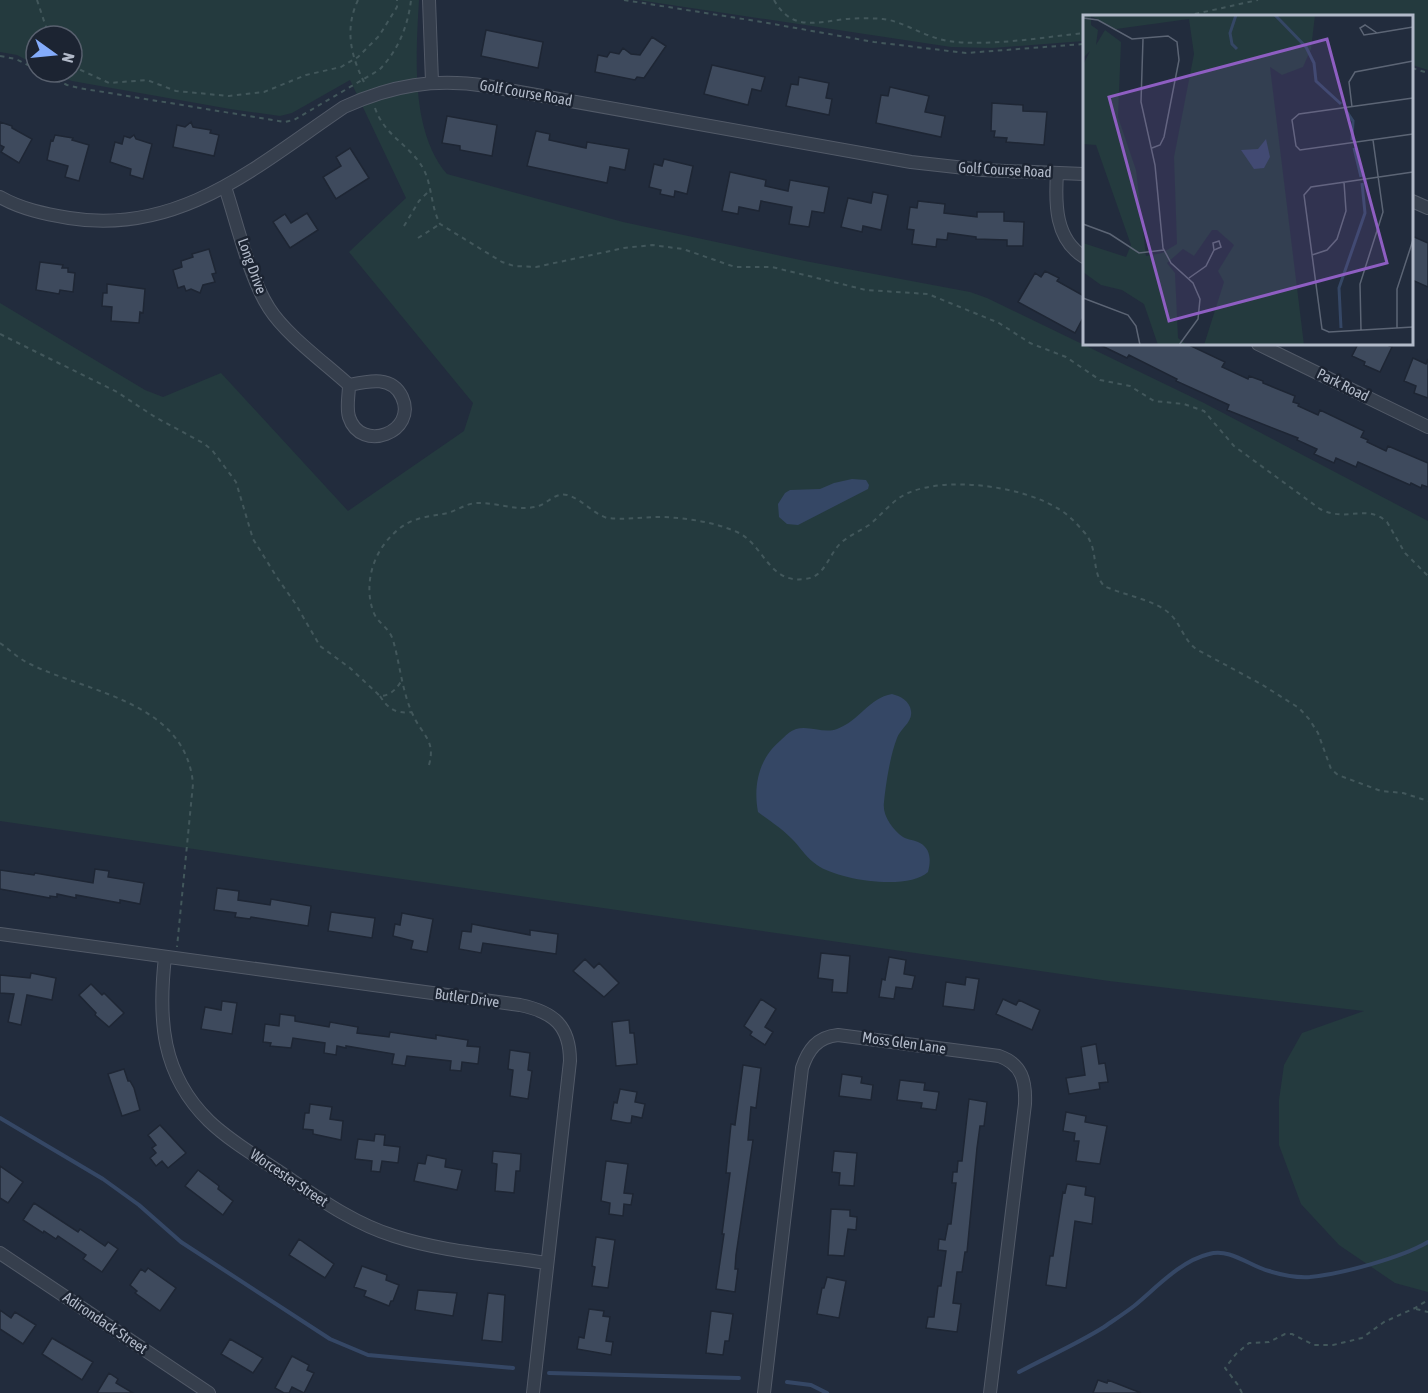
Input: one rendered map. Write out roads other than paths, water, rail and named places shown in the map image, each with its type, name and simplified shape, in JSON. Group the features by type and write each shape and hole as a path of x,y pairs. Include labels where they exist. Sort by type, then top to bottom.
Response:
{"street":[{"path":"429,0 432,82"},
{"name":"Golf Course Road","path":"0,197 56,216 103,221 152,217 207,197 225,187 344,107 370,96 432,82 457,82 487,86 911,162 983,170 1083,174"},
{"path":"1057,173 1057,205 1061,228 1072,247 1083,256"},
{"name":"Long Drive","path":"225,187 256,280 270,310 287,329 349,385"},
{"path":"1413,201 1428,208"},
{"name":"Park Road","path":"1260,345 1428,427"},
{"path":"382,381 398,390 405,407 403,419 396,429 380,437 367,436 357,429 348,413 349,385 382,381"},
{"name":"Butler Drive","path":"0,934 520,1005 532,1007 552,1017 565,1030 570,1049 532,1393"},
{"name":"Worcester Street","path":"165,957 161,1018 168,1055 183,1088 195,1106 223,1133 332,1207 393,1236 444,1248 547,1263"},
{"name":"Moss Glen Lane","path":"764,1393 802,1068 807,1055 816,1043 823,1038 838,1035 999,1056 1016,1065 1024,1080 1025,1104 990,1393"},
{"name":"Adirondack Street","path":"0,1253 209,1393"}],"water":[{"path":"852,479 866,480 869,485 868,489 798,525 787,524 779,517 778,504 785,493 790,490 820,489"},
{"path":"892,694 907,702 911,715 892,753 884,802 885,812 899,834 924,846 930,860 928,872 918,878 905,881 856,879 840,875 814,863 786,833 758,812 757,782 767,755 792,731 801,728 827,731 837,729 852,721 877,700"}],"waterway":[{"path":"0,1118 103,1179 139,1205 181,1242 330,1339 368,1355 513,1368"},
{"path":"1019,1372 1104,1327 1134,1306 1178,1269 1209,1254 1225,1253 1262,1269 1294,1277 1310,1277 1338,1273 1370,1264 1403,1254 1428,1242"},
{"path":"549,1373 739,1378"},
{"path":"787,1382 811,1385 827,1393"}]}
